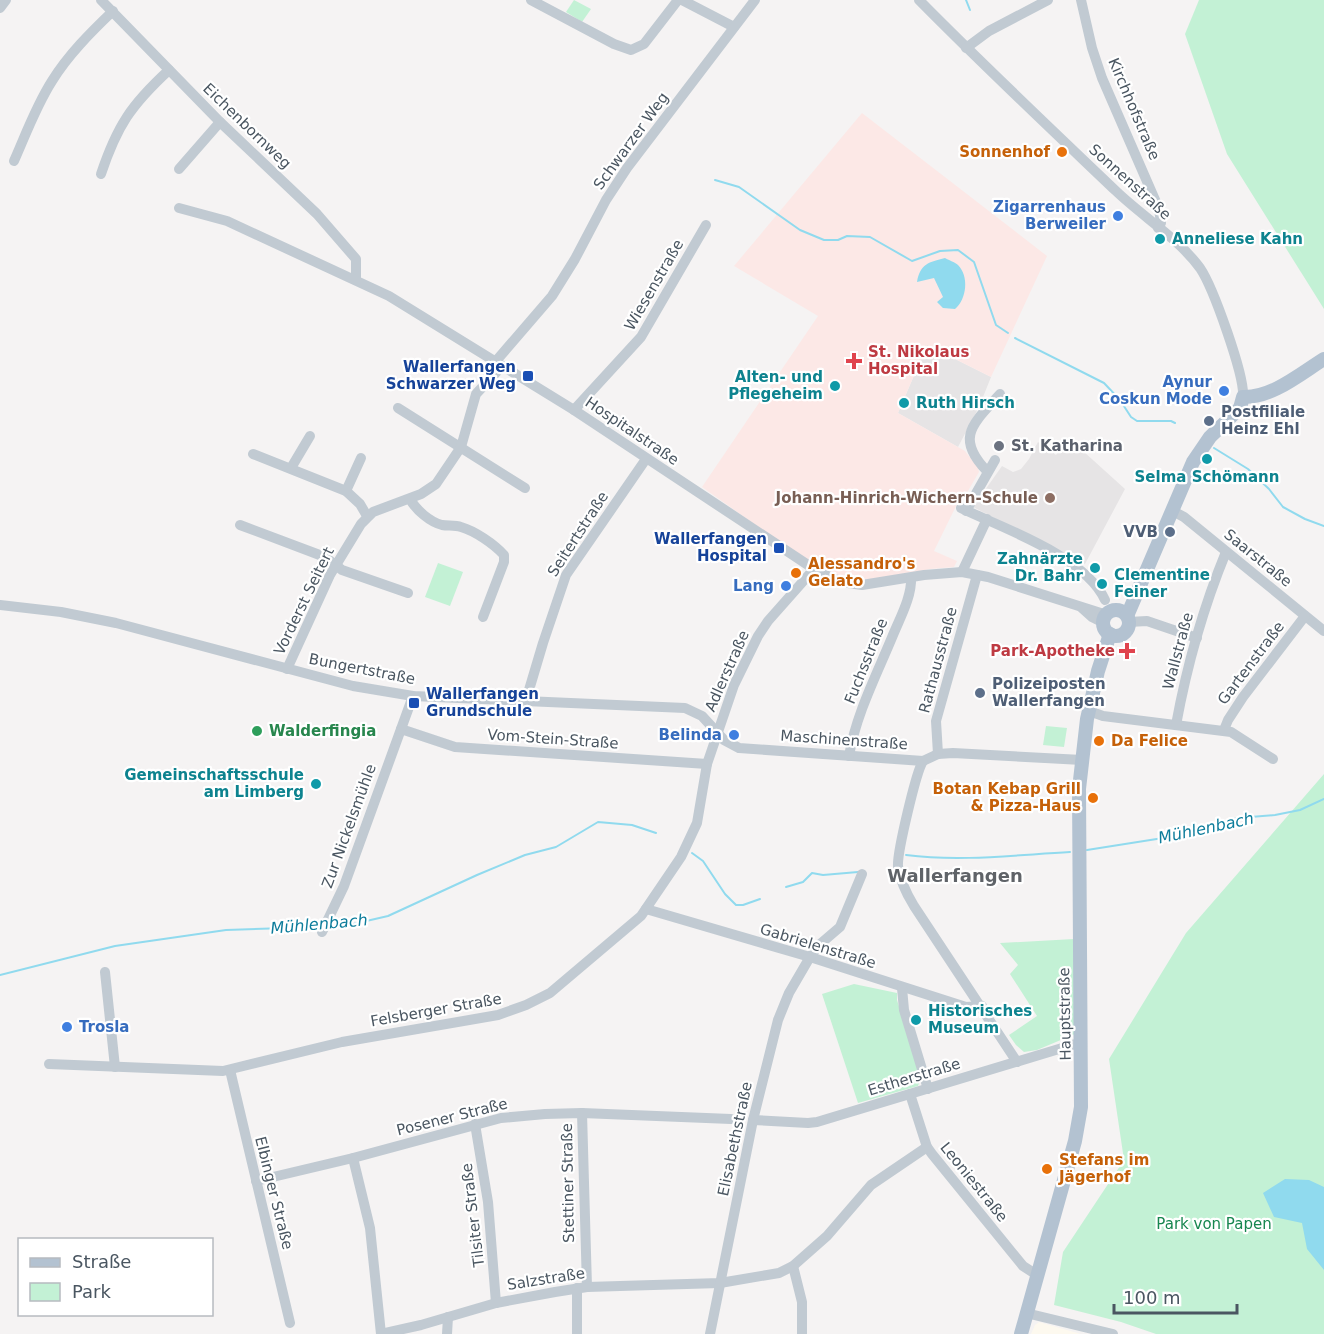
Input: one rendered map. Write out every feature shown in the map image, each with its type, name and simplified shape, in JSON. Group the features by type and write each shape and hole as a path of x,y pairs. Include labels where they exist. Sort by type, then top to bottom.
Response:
{"main road":[{"path":"1243,397 1271,391 1324,359"},
{"name":"Hauptstraße","path":"1021,1334 1079,1125 1082,1042 1078,815 1082,760 1089,711 1095,688 1104,673 1116,623 1135,598 1185,476 1207,440 1240,408 1243,397"}],"street":[{"path":"0,8 6,0"},
{"name":"Eichenbornweg","path":"101,0 220,122 297,194 352,252 356,259 356,279"},
{"path":"531,0 614,44 632,50 644,44 680,0 734,27"},
{"name":"Schwarzer Weg","path":"499,364 552,296 575,260 621,175 755,0"},
{"name":"Sonnenstraße","path":"919,0 1117,192 1193,261 1205,278 1223,321 1244,388 1243,397"},
{"path":"966,48 989,31 1048,0"},
{"name":"Kirchhofstraße","path":"1081,0 1087,30 1102,78 1159,209 1161,223 1158,228"},
{"path":"14,161 41,99 52,80 81,44 113,11"},
{"path":"101,174 122,124 142,97 169,70"},
{"path":"179,169 220,122"},
{"name":"Hospitalstraße","path":"179,208 227,221 356,279 416,312 574,411 831,578 853,584 876,584 941,573 962,572 1082,608 1116,623 1148,621 1197,638"},
{"name":"Wiesenstraße","path":"574,411 642,338 706,225"},
{"path":"253,454 346,491 360,504 367,516 410,499 436,484 461,447 476,394 499,364"},
{"path":"987,471 973,455 969,438 971,430 1000,394"},
{"path":"398,408 525,488"},
{"path":"291,468 310,436"},
{"path":"346,491 362,458"},
{"name":"Seitertstraße","path":"526,700 566,575 646,459"},
{"path":"995,460 964,510 1023,536 1063,558 1096,584 1105,600"},
{"path":"410,499 420,512 439,524 459,526 468,530 504,555 504,562 483,617"},
{"name":"Saarstraße","path":"1171,510 1184,517 1324,631"},
{"name":"Vorderst Seitert","path":"287,669 337,564 367,516"},
{"path":"962,572 987,519"},
{"path":"240,525 325,558 337,564 342,570 408,593"},
{"name":"Wallstraße","path":"1176,725 1184,681 1203,614 1226,552"},
{"name":"Adlerstraße","path":"716,732 734,686 758,636 768,621 814,569"},
{"name":"Rathausstraße","path":"938,754 936,721 976,575"},
{"name":"Fuchsstraße","path":"849,756 857,726 902,614 910,589 910,578"},
{"name":"Bungertstraße","path":"0,605 81,615 353,686 412,696 684,708 702,717 716,732"},
{"name":"Gartenstraße","path":"1224,730 1243,697 1305,616"},
{"name":"Zur Nickelsmühle","path":"325,927 344,886 412,696"},
{"path":"1089,711 1103,716 1224,730 1236,734 1273,759"},
{"name":"Vom-Stein-Straße","path":"401,729 455,747 707,764"},
{"name":"Maschinenstraße","path":"716,732 731,746 739,748 923,761 938,754 969,753 1082,760"},
{"name":"Felsberger Straße","path":"49,1064 210,1072 230,1070 342,1042 474,1020 513,1011 538,999 563,982 627,928 646,909 681,857 694,835 707,764 716,732"},
{"path":"923,761 920,765 898,855 901,879 914,906 1017,1062"},
{"name":"Elisabethstraße","path":"710,1334 753,1120 778,1020 789,993 810,957 819,945 838,930 862,874"},
{"name":"Gabrielenstraße","path":"646,909 810,957 966,1007 982,1006"},
{"path":"105,972 115,1067"},
{"path":"902,988 904,1010 928,1089"},
{"name":"Estherstraße","path":"753,1120 808,1124 818,1122 1082,1042"},
{"name":"Elbinger Straße","path":"230,1070 290,1323"},
{"name":"Leoniestraße","path":"910,1094 927,1147 1023,1266 1037,1275"},
{"name":"Posener Straße","path":"256,1181 353,1158 475,1124 524,1115 582,1113 731,1119"},
{"name":"Stettiner Straße","path":"577,1334 582,1288 582,1113"},
{"name":"Tilsiter Straße","path":"475,1124 488,1202 496,1303"},
{"path":"802,1334 801,1302 793,1266 827,1236 871,1185 927,1147"},
{"path":"353,1158 370,1228 381,1334"},
{"name":"Salzstraße","path":"381,1334 496,1303 582,1288 720,1283 779,1273 793,1266"},
{"path":"1026,1313 1113,1334"},
{"path":"447,1334 448,1317"}],"shaded area":[{"name":"St. Nikolaus Hospital","path":"862,113 1047,256 991,377 927,345 898,413 965,451 978,468 979,472 961,503 958,502 934,551 957,561 954,567 870,580 857,580 815,567 702,487 818,316 734,266"},
{"name":"St. Katharina","path":"927,345 991,377 979,407 958,447 898,413"},
{"name":"Johann-Hinrich-Wichern-Schule","path":"1066,441 1083,451 1125,489 1085,564 973,507 1002,466 1013,472 1021,469 1038,442 1056,455"},
{"path":"1039,1322 1081,1334 1031,1334"}],"green space":[{"path":"574,0 591,9 582,22 566,12"},
{"path":"1199,0 1324,0 1324,309 1227,154 1185,34"},
{"path":"438,563 463,572 450,606 425,597"},
{"path":"1046,726 1067,728 1064,747 1043,745"},
{"name":"Park von Papen","path":"1324,774 1324,1334 1156,1334 1121,1322 1054,1305 1063,1252 1124,1160 1109,1059 1186,933"},
{"path":"1074,939 1075,1034 1037,1050 1024,1052 1009,1035 1037,1016 1010,974 1018,965 1000,943"},
{"path":"854,984 897,993 897,1000 921,1078 918,1086 858,1103 822,994"}],"water":[{"path":"945,258 958,265 964,275 964,294 955,309 943,308 937,302 943,297 934,278 917,282 920,271 926,265"},
{"path":"1285,1179 1309,1180 1324,1187 1324,1270 1307,1249 1302,1223 1274,1217 1263,1193"}],"waterway":[{"path":"966,0 970,10"},
{"path":"715,180 739,187 800,230 824,240 838,240 847,236 870,237 912,261 940,251 958,250 974,262 996,325 1008,333"},
{"path":"1015,338 1104,383 1120,400 1131,417 1137,421 1175,423"},
{"path":"1214,448 1248,469 1269,489 1283,507 1324,526"},
{"name":"Mühlenbach","path":"1087,850 1163,838 1238,818 1300,810 1324,799"},
{"name":"Mühlenbach","path":"328,926 349,925 388,916 525,855 556,847 598,822 632,825 656,833"},
{"name":"Mühlenbach","path":"906,855 967,858 1070,852"},
{"name":"Mühlenbach","path":"692,853 703,861 725,894 736,905 760,899"},
{"name":"Mühlenbach","path":"786,887 803,882 812,873 823,875 858,872"},
{"name":"Mühlenbach","path":"0,975 115,946 226,930 319,927"}],"place":[{"name":"Sonnenhof","path":"1062,152"},
{"name":"Zigarrenhaus Berweiler","path":"1118,216"},
{"name":"Anneliese Kahn","path":"1160,239"},
{"name":"St. Nikolaus Hospital","path":"854,361"},
{"name":"Wallerfangen Schwarzer Weg","path":"528,376"},
{"name":"Alten- und Pflegeheim","path":"835,386"},
{"name":"Aynur Coskun Mode","path":"1224,391"},
{"name":"Ruth Hirsch","path":"904,403"},
{"name":"Postfiliale Heinz Ehl","path":"1209,421"},
{"name":"St. Katharina","path":"999,446"},
{"name":"Selma Schömann","path":"1207,459"},
{"name":"Johann-Hinrich-Wichern-Schule","path":"1050,498"},
{"name":"VVB","path":"1170,532"},
{"name":"Wallerfangen Hospital","path":"779,548"},
{"name":"Zahnärzte Dr. Bahr","path":"1095,568"},
{"name":"Alessandro's Gelato","path":"796,573"},
{"name":"Clementine Feiner","path":"1102,584"},
{"name":"Lang","path":"786,586"},
{"name":"Park-Apotheke","path":"1127,651"},
{"name":"Polizeiposten Wallerfangen","path":"980,693"},
{"name":"Wallerfangen Grundschule","path":"414,703"},
{"name":"Walderfingia","path":"257,731"},
{"name":"Belinda","path":"734,735"},
{"name":"Da Felice","path":"1099,741"},
{"name":"Gemeinschaftsschule am Limberg","path":"316,784"},
{"name":"Botan Kebap Grill & Pizza-Haus","path":"1093,798"},
{"name":"Historisches Museum","path":"916,1020"},
{"name":"Trosla","path":"67,1027"},
{"name":"Stefans im Jägerhof","path":"1047,1169"}],"district":[{"name":"Wallerfangen","path":"955,875"}]}
